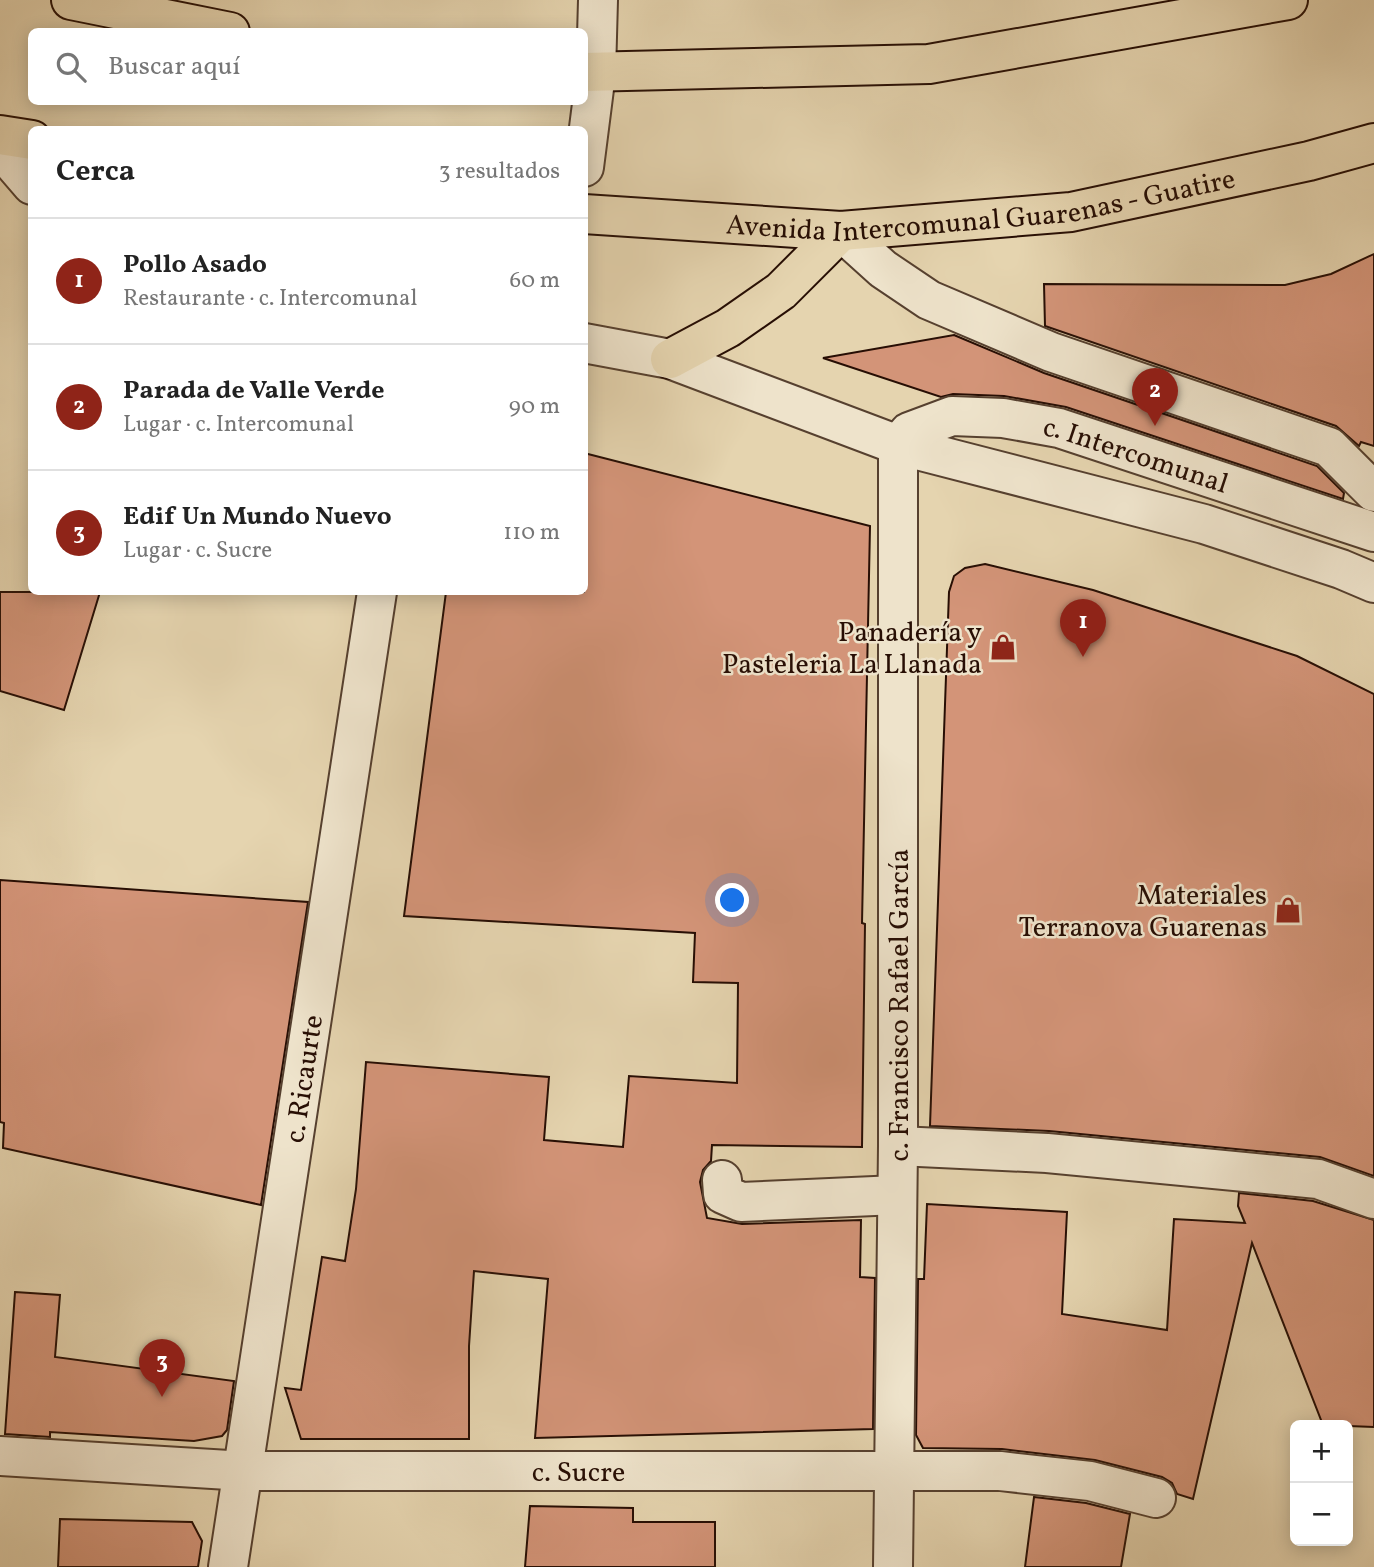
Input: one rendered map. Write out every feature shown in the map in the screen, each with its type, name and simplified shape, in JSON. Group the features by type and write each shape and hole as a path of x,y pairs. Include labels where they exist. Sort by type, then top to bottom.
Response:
{"main road":[{"path":"71,0 210,28"},
{"path":"590,73 929,64 1288,0"},
{"path":"0,135 28,139"},
{"name":"Avenida Intercomunal Guarenas - Guatire","path":"588,214 841,232 1070,212 1309,161 1374,143"},
{"path":"670,359 729,328 781,291 841,232"}],"street":[{"path":"588,104 598,0"},
{"path":"587,126 588,105"},
{"path":"0,148 28,180"},
{"path":"841,232 883,270 929,300 1051,352 1329,447 1374,492"},
{"name":"c. Intercomunal","path":"588,344 670,359 898,444 1204,524 1374,583"},
{"name":"c. Intercomunal","path":"898,444 909,432 952,416 1003,418 1059,428 1374,532"},
{"name":"c. Francisco Rafael García","path":"893,1567 898,1146 898,444"},
{"name":"c. Ricaurte","path":"228,1567 336,845 377,595"},
{"path":"898,1146 1047,1153 1318,1179 1374,1199"},
{"path":"722,1180 723,1194 741,1202 897,1195"},
{"name":"c. Sucre","path":"0,1456 244,1471 1000,1471 1047,1474 1090,1481 1156,1498"}],"building":[{"path":"1374,254 1374,446 1361,442 1359,446 1336,426 1045,326 1044,284 1285,285 1331,274"},
{"path":"954,335 1044,373 1317,466 1344,493 1343,499 1066,407 1004,396 953,394 941,397 823,358"},
{"path":"588,454 870,526 862,923 865,924 862,1147 712,1145 711,1161 703,1170 700,1182 707,1218 742,1224 861,1220 860,1277 875,1278 873,1429 535,1438 548,1279 474,1271 469,1346 469,1439 301,1439 285,1388 301,1390 322,1257 345,1261 356,1189 366,1062 549,1077 544,1140 623,1147 629,1076 737,1083 738,983 693,982 695,933 404,916 446,595 588,595"},
{"path":"985,564 1093,590 1297,656 1374,694 1374,1176 1320,1157 1049,1131 930,1126 949,592 954,576 965,568"},
{"path":"0,592 28,592 28,595 99,595 64,710 0,691"},
{"path":"0,880 308,902 261,1205 3,1148 4,1123 0,1122"},
{"path":"1239,1193 1313,1201 1374,1220 1374,1427 1353,1426 1353,1420 1321,1420 1252,1243 1193,1499 1177,1494 1172,1483 1162,1477 1095,1460 1002,1449 923,1448 916,1435 918,1279 924,1279 927,1204 1067,1212 1062,1314 1167,1330 1174,1219 1245,1223 1238,1206"},
{"path":"15,1292 60,1295 55,1357 234,1381 227,1430 222,1436 194,1441 50,1432 50,1437 5,1434"},
{"path":"1034,1497 1086,1503 1130,1514 1121,1567 1025,1567"},
{"path":"530,1506 633,1508 633,1522 715,1522 715,1567 525,1567"},
{"path":"60,1519 192,1522 202,1541 198,1567 58,1567"}],"place":[{"name":"Parada de Valle Verde","path":"1155,426"},
{"name":"Panadería y Pasteleria La Llanada","path":"1003,647"},
{"name":"Pollo Asado","path":"1083,657"},
{"name":"Materiales Terranova Guarenas","path":"1288,910"},
{"name":"Edif Un Mundo Nuevo","path":"162,1397"}]}
